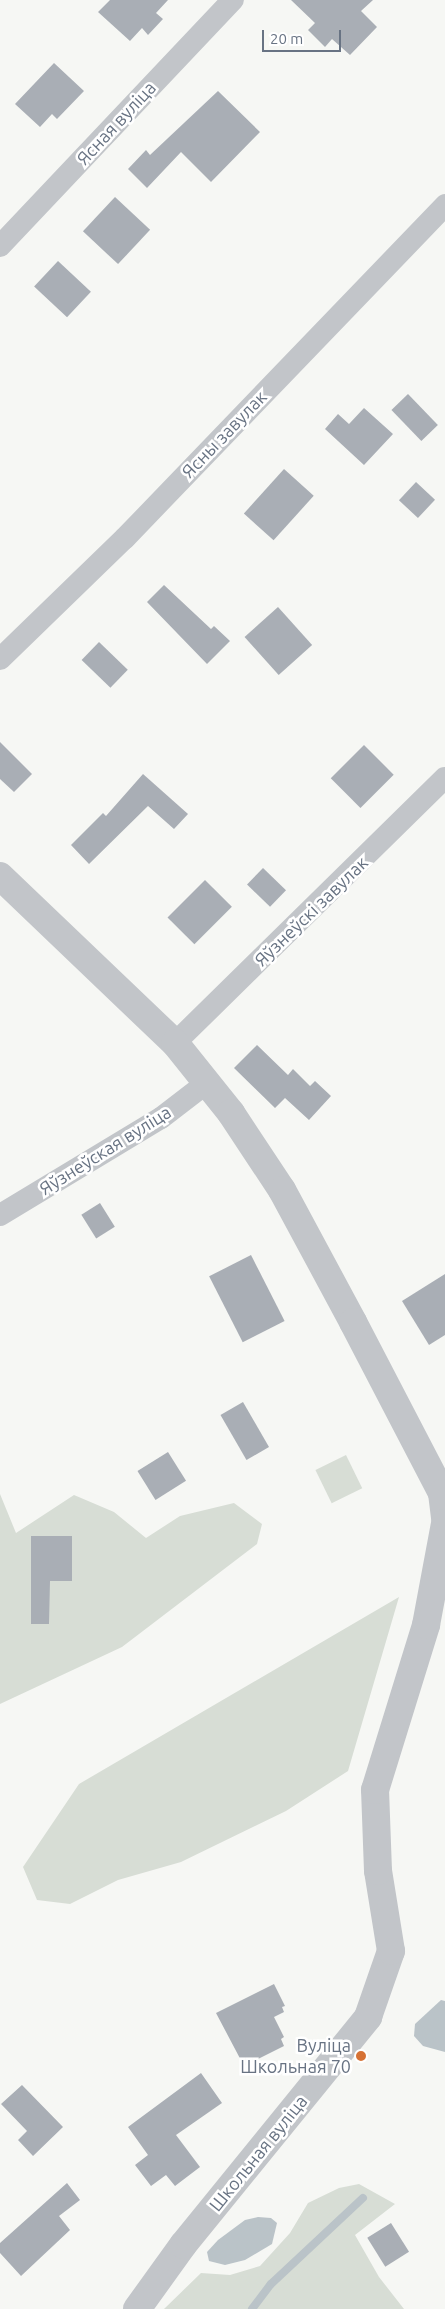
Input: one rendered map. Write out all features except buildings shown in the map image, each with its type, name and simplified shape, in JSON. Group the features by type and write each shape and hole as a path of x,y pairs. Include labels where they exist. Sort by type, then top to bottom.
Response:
{"street":[{"name":"Ясная вуліца","path":"0,246 233,0"},
{"name":"Ясны завулак","path":"0,659 125,538 445,205"},
{"name":"Яўзнеўскі завулак","path":"175,1043 445,778"},
{"path":"0,876 175,1043 208,1082 282,1190 442,1493 445,1518"},
{"name":"Яўзнеўская вуліца","path":"0,1215 161,1118 208,1082"},
{"name":"Школьная вуліца","path":"137,2309 189,2238 368,2017 391,1951 378,1871 375,1790 426,1625 445,1523"}],"shaded area":[{"path":"346,1455 362,1488 332,1503 315,1470"},
{"path":"0,1494 16,1533 74,1495 114,1512 146,1538 180,1516 234,1503 262,1524 257,1544 122,1647 0,1704"},
{"path":"399,1597 348,1771 286,1811 181,1862 118,1880 70,1904 37,1900 23,1867 79,1784"},
{"path":"441,2000 445,2001 445,2052 423,2046 414,2036 415,2024"},
{"path":"359,2184 395,2204 355,2235 379,2277 404,2309 164,2309 201,2273 230,2275 260,2266 290,2233 308,2203 339,2188"},
{"path":"258,2217 271,2218 277,2223 272,2244 245,2260 225,2265 209,2261 207,2252 218,2240 245,2220"}],"waterway":[{"path":"252,2309 271,2284 363,2198"}],"place":[{"name":"Вуліца Школьная 70","path":"361,2056"}]}
